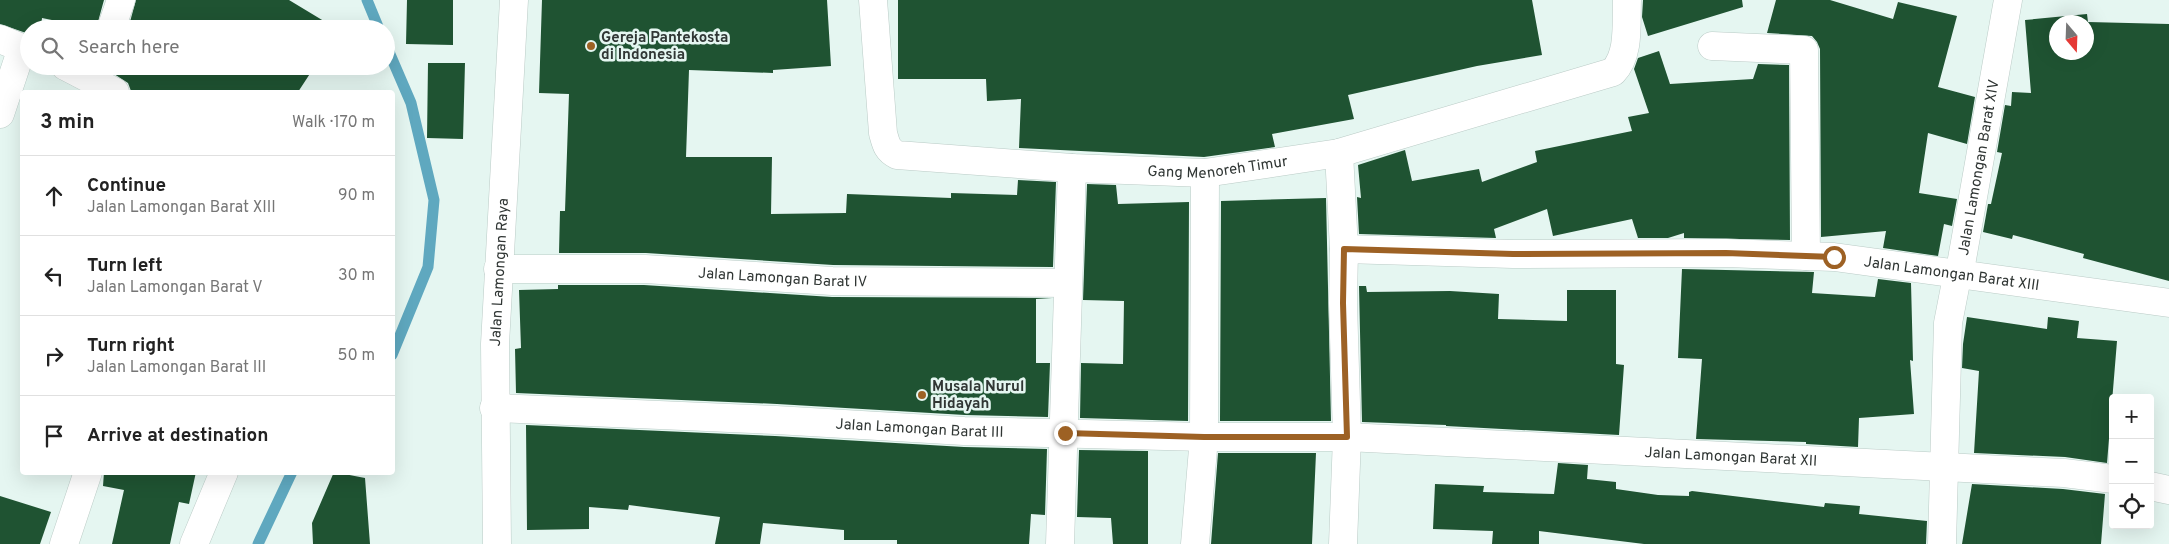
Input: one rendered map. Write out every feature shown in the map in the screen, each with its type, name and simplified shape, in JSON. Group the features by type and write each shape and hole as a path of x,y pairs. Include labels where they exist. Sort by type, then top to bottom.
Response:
{"street":[{"path":"113,20 121,0"},
{"name":"Jalan Lamongan Raya","path":"497,544 494,408 498,269 514,0"},
{"name":"Gang Menoreh Timur","path":"873,0 884,133 887,146 890,151 897,155 1072,168 1205,173 1339,153 1613,72 1620,65 1624,54 1627,0"},
{"name":"Jalan Lamongan Barat XIV","path":"1942,544 1948,323 1956,282 1959,276 2004,1"},
{"path":"0,114 17,46"},
{"path":"1712,46 1804,50 1806,256"},
{"path":"1339,153 1344,249 1343,303 1347,437 1343,544"},
{"path":"1060,544 1072,168"},
{"path":"1194,544 1204,437 1205,173"},
{"name":"Jalan Lamongan Barat XIII","path":"1344,249 1513,254 1726,253 1834,257 1959,276 2169,303"},
{"name":"Jalan Lamongan Barat IV","path":"498,269 645,269 832,281 1068,283"},
{"name":"Jalan Lamongan Barat III","path":"494,408 776,420 964,431 1204,437 1347,437"},
{"name":"Jalan Lamongan Barat XII","path":"1347,437 2064,473 2109,479"},
{"path":"64,544 87,475"},
{"path":"194,544 223,475"},
{"path":"2154,487 2169,490"}],"building":[{"path":"0,0 104,0 98,20 52,20 42,18 42,20 20,20 20,31 0,24"},
{"path":"136,0 289,0 322,20 130,20"},
{"path":"407,0 453,0 453,45 406,44"},
{"path":"542,0 827,0 831,66 773,70 773,73 689,70 686,157 772,157 771,214 846,213 847,194 951,198 951,193 1017,195 1018,180 1056,182 1053,267 833,265 646,253 559,253 560,211 565,211 569,94 539,93"},
{"path":"898,0 1532,0 1542,55 1477,66 1348,95 1354,119 1272,134 1275,147 1204,157 1019,148 1021,99 987,101 986,79 898,79"},
{"path":"1643,0 1742,0 1743,7 1648,36 1642,17"},
{"path":"1776,0 1830,0 1893,19 1898,2 1957,16 1938,87 1975,97 1967,144 1928,133 1919,193 1957,199 1952,226 1944,224 1938,256 1883,248 1886,231 1821,237 1820,49 1812,36 1767,33"},
{"path":"2049,18 2049,60 2094,60 2094,22 2169,24 2169,281 2083,258 2084,254 2013,235 2012,239 1983,232 1988,204 1991,204 2002,153 1997,152 2005,105 2011,106 2012,92 2031,93 2025,20"},
{"path":"1659,51 1670,84 1753,79 1758,64 1789,65 1790,240 1684,238 1684,233 1668,238 1638,238 1632,219 1553,236 1547,209 1494,229 1496,238 1359,234 1357,197 1361,198 1358,165 1405,150 1412,181 1479,169 1482,182 1537,162 1535,151 1632,131 1628,117 1649,113 1634,69 1638,58"},
{"path":"428,63 465,63 463,139 427,138"},
{"path":"116,75 309,75 299,90 131,90 128,83"},
{"path":"1087,184 1116,185 1118,204 1189,202 1188,421 1080,418 1081,363 1123,364 1124,301 1083,300"},
{"path":"1326,198 1331,421 1220,421 1221,201"},
{"path":"1682,269 1814,272 1812,293 1875,297 1878,279 1911,283 1913,361 1910,360 1914,414 1859,418 1858,447 1806,444 1806,442 1696,439 1702,359 1678,358"},
{"path":"558,285 644,285 832,297 1052,298 1036,299 1036,363 1050,363 1048,417 965,415 777,404 516,393 515,349 521,348 519,290 558,289"},
{"path":"1359,286 1366,286 1367,292 1450,291 1499,294 1498,319 1567,321 1567,290 1616,290 1616,364 1624,365 1619,435 1362,422"},
{"path":"1967,317 2047,329 2048,317 2079,321 2077,338 2117,341 2113,394 2109,394 2107,463 2065,457 1974,453 1979,371 1962,368"},
{"path":"526,425 775,436 964,447 1047,449 1045,515 1031,514 1029,544 897,544 897,540 844,540 844,530 763,523 760,544 715,544 720,517 629,505 628,510 589,507 589,529 527,530"},
{"path":"1079,450 1148,451 1148,544 1113,544 1111,518 1077,517"},
{"path":"1218,453 1316,453 1312,544 1211,544"},
{"path":"1558,463 1588,465 1587,479 1616,482 1616,489 1658,495 1689,496 1689,492 1692,491 1824,507 1825,503 1860,506 1859,514 1927,521 1926,544 1644,544 1539,531 1539,544 1492,544 1493,531 1433,529 1435,484 1484,486 1483,492 1554,494"},
{"path":"104,475 195,475 189,504 179,502 170,544 112,544 124,490 103,486"},
{"path":"333,475 350,475 365,478 370,544 313,544 312,523"},
{"path":"1972,484 2063,489 2105,494 2101,544 1962,544"},
{"path":"0,496 51,512 40,544 0,544"}],"waterway":[{"path":"367,0 375,20"},
{"path":"395,66 411,103 434,200 428,267 395,348"},
{"path":"258,544 291,475"}],"place":[{"name":"Gereja Pantekosta di Indonesia","path":"591,46"},
{"name":"Musala Nurul Hidayah","path":"922,395"}],"route":[{"path":"1065,433 1204,437 1347,437 1343,303 1344,249 1513,254 1726,253 1834,257"}]}
